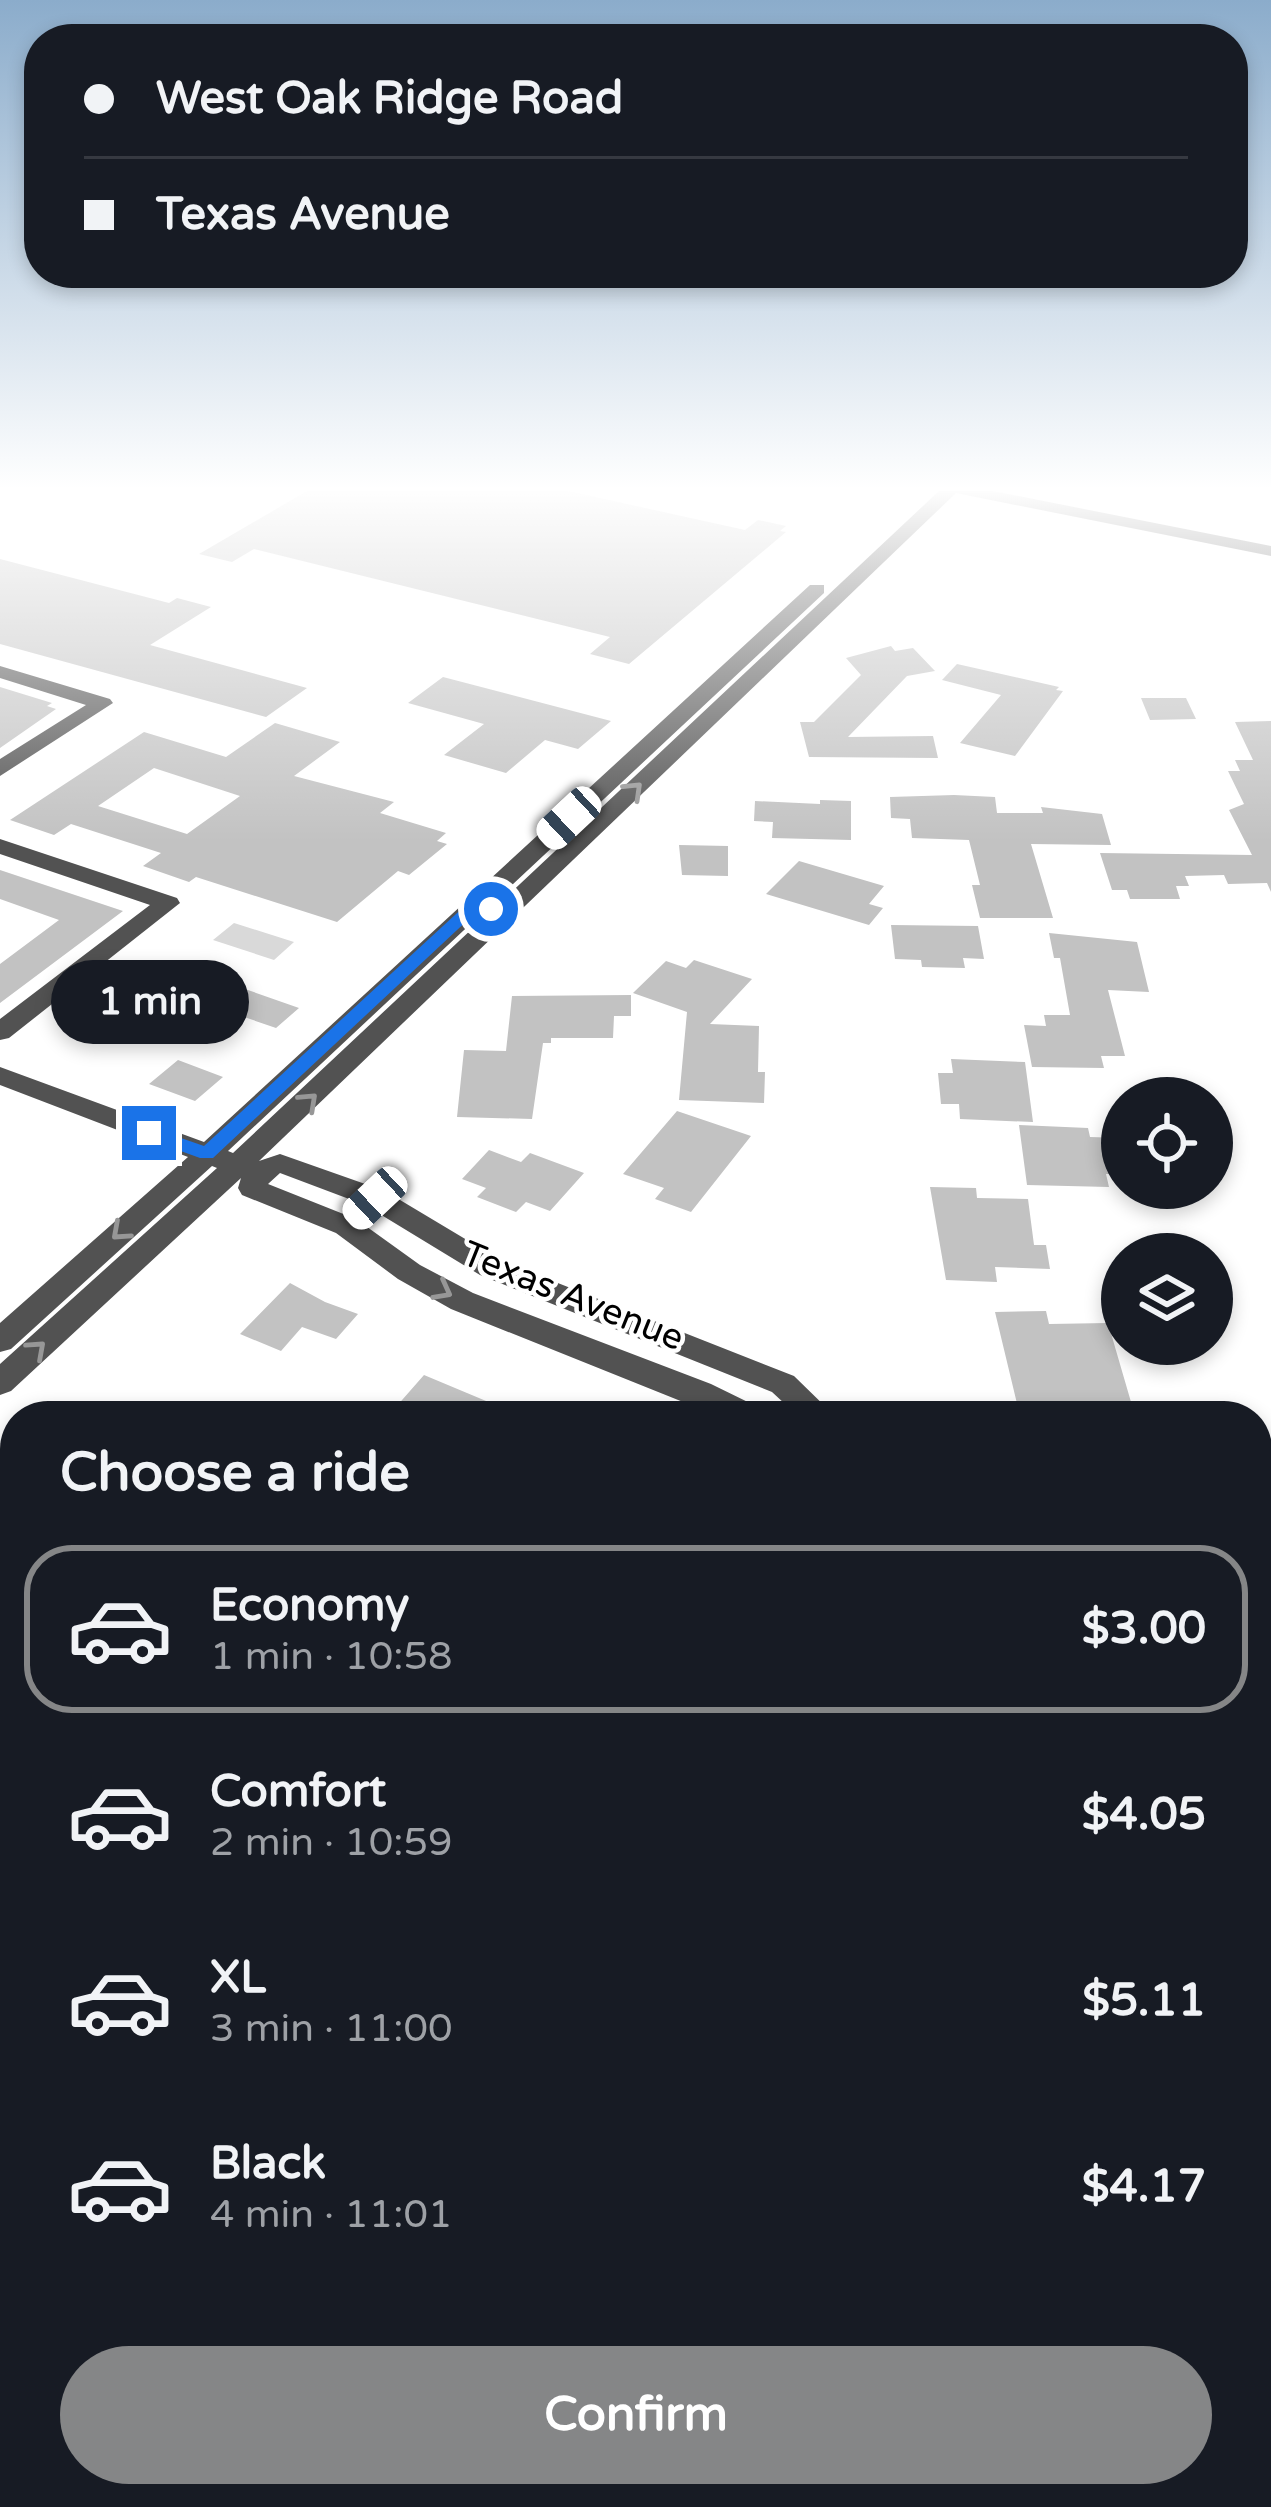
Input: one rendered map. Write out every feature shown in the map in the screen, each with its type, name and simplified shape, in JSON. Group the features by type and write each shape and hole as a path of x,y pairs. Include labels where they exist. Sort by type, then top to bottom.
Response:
{"street":[{"path":"0,1340 797,608"},
{"path":"0,1383 247,1169 436,976 827,608"},
{"path":"0,672 103,703 0,769"},
{"path":"666,758 667,746 692,719 680,715"},
{"path":"0,846 168,903 0,1032"},
{"path":"436,976 437,960 496,904 487,894"},
{"name":"Texas Avenue","path":"0,1075 247,1169 280,1162 375,1198 452,1248 521,1281 725,1358 783,1384 802,1401"},
{"name":"Texas Avenue","path":"247,1169 252,1189 346,1226 422,1280 717,1401"},
{"path":"346,1226 375,1198"},
{"path":"492,1312 521,1281"},
{"path":"700,1392 725,1358"}],"shaded area":[{"path":"234,923 294,942 274,960 213,940"}],"building":[{"path":"0,608 209,608 150,645 307,688 266,717 0,644"},
{"path":"493,608 696,608 629,664 590,654 610,637"},
{"path":"891,646 895,651 913,648 935,671 907,676 848,737 933,736 938,758 809,757 800,722 814,722 861,675 846,658"},
{"path":"957,664 1063,691 1015,756 960,743 1001,695 942,680"},
{"path":"443,677 611,721 578,749 545,740 506,773 444,755 484,724 408,703"},
{"path":"0,687 52,703 47,706 56,709 0,748"},
{"path":"1141,698 1186,698 1196,719 1150,720"},
{"path":"1271,721 1271,892 1267,883 1228,884 1224,875 1185,876 1189,886 1176,886 1180,899 1130,899 1127,890 1112,890 1100,853 1252,855 1229,810 1244,804 1228,771 1240,771 1235,760 1253,760 1235,722"},
{"path":"275,723 340,742 294,776 394,802 380,813 446,833 437,841 447,844 409,875 398,871 337,922 196,877 189,882 143,866 161,853 71,824 54,835 10,820 144,732 226,757","holes":["154,768 240,796 187,834 98,806"]},
{"path":"890,797 995,797 997,813 1043,813 1041,807 1102,814 1111,845 1031,844 1053,918 980,918 972,885 980,885 969,840 912,838 910,819 891,818"},
{"path":"820,800 851,801 851,840 772,838 773,822 754,821 755,801 820,804"},
{"path":"679,845 728,846 728,876 682,875"},
{"path":"799,861 884,886 869,904 883,908 869,925 766,894"},
{"path":"0,870 123,911 0,1003 0,964 59,920 0,899"},
{"path":"891,925 978,926 984,959 963,958 965,968 922,967 921,960 895,959"},
{"path":"1049,933 1137,942 1149,992 1108,990 1125,1056 1101,1056 1104,1068 1032,1067 1024,1025 1046,1026 1044,1015 1070,1015 1060,958 1054,958"},
{"path":"694,960 752,979 710,1024 759,1026 758,1072 765,1072 764,1103 679,1100 687,1012 633,993 666,961 686,968"},
{"path":"92,984 140,1001 111,1024 63,1006"},
{"path":"245,989 299,1008 276,1028 221,1009"},
{"path":"631,995 631,1016 614,1016 613,1038 551,1038 551,1043 543,1043 532,1119 457,1117 464,1050 506,1051 512,996"},
{"path":"951,1059 1025,1062 1033,1122 960,1119 959,1104 941,1104 938,1073 953,1073"},
{"path":"178,1060 223,1077 195,1101 149,1084"},
{"path":"677,1111 751,1136 691,1212 655,1199 664,1188 623,1174"},
{"path":"1019,1125 1088,1128 1090,1137 1101,1137 1101,1187 1027,1185"},
{"path":"489,1150 521,1162 530,1153 584,1173 550,1211 526,1202 516,1212 477,1197 486,1188 462,1179"},
{"path":"930,1187 976,1188 977,1198 1028,1199 1034,1245 1046,1245 1050,1269 995,1267 997,1282 946,1280"},
{"path":"290,1283 358,1314 336,1339 302,1327 281,1351 240,1334"},
{"path":"1046,1311 1049,1324 1101,1323 1101,1365 1120,1365 1131,1401 1016,1401 995,1312"},
{"path":"424,1375 486,1401 401,1401"}],"route":[{"path":"149,1133 207,1154 487,894 496,900 491,909"}]}
